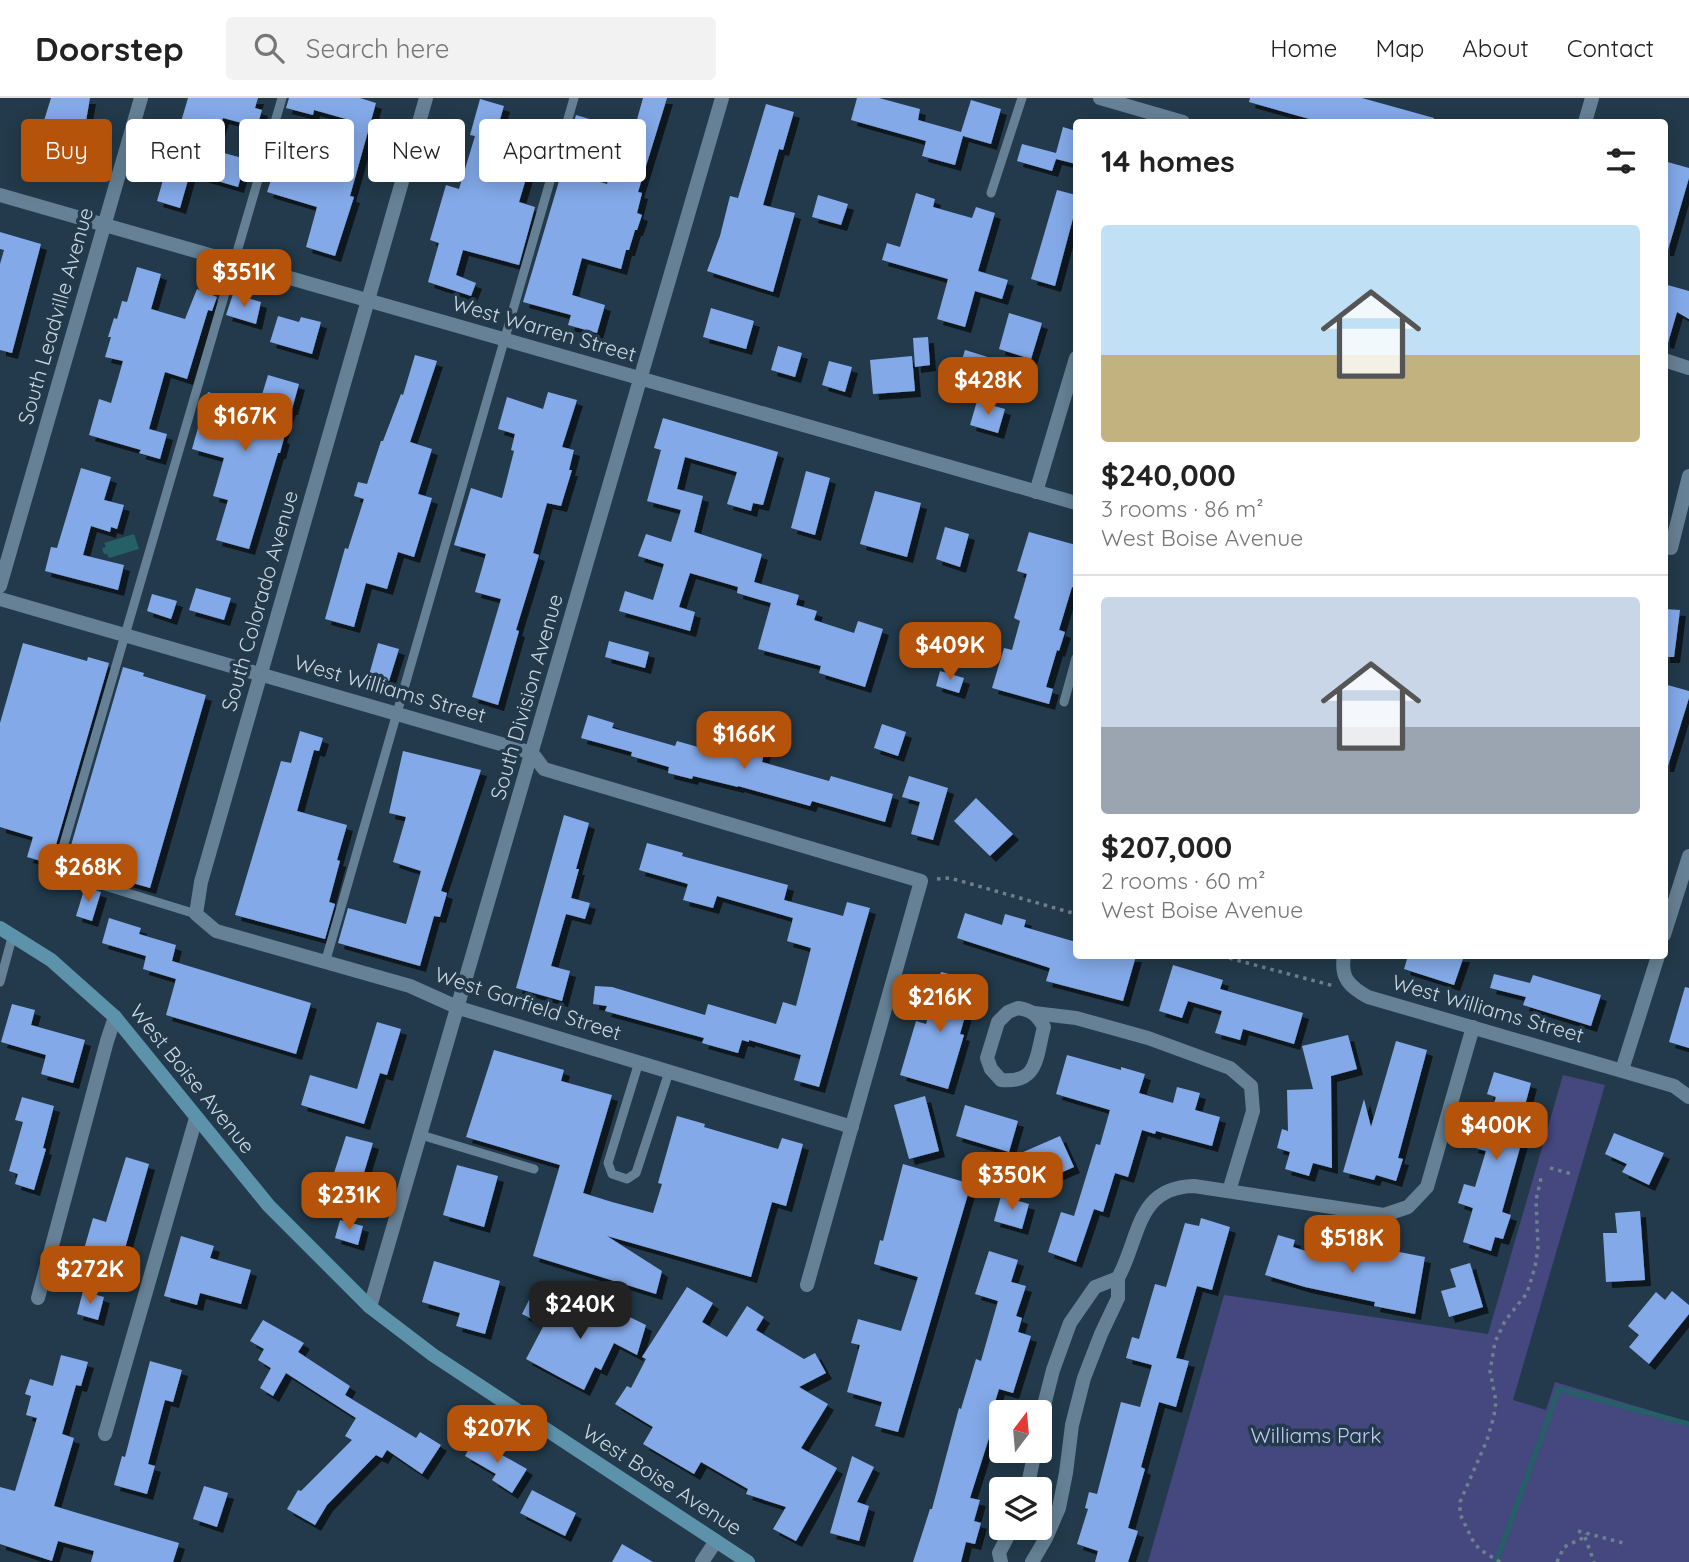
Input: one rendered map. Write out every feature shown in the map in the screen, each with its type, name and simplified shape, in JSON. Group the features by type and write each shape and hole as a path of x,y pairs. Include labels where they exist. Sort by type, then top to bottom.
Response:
{"street":[{"name":"South Leadville Avenue","path":"0,586 141,98"},
{"name":"South Colorado Avenue","path":"196,914 201,881 426,98"},
{"name":"South Division Avenue","path":"370,1307 722,98"},
{"path":"1100,98 1148,118"},
{"path":"1586,119 1592,98"},
{"name":"West Warren Street","path":"0,195 1073,502"},
{"path":"1668,361 1689,368"},
{"path":"1037,492 1073,368"},
{"path":"1671,548 1689,476"},
{"name":"West Williams Street","path":"0,599 532,752 544,769 921,881"},
{"path":"1668,922 1689,856"},
{"path":"807,1284 921,881"},
{"name":"West Garfield Street","path":"196,914 216,930 410,986 459,1008 852,1127"},
{"name":"West Boise Avenue","path":"6,931 51,960 116,1017 269,1206 370,1307 433,1355 748,1562"},
{"path":"1344,959 1342,971 1346,982"},
{"path":"1622,1070 1657,959"},
{"name":"West Williams Street","path":"1346,982 1368,997 1674,1086 1689,1097"},
{"path":"1034,1013 1044,1027 1033,1069 1027,1077 1016,1082 1001,1080 991,1069 987,1058 998,1021 1008,1012 1018,1009 1076,1018 1148,1038 1230,1068 1251,1086 1252,1111 1229,1191"},
{"path":"37,1298 107,1041 116,1017"},
{"path":"1032,1562 1059,1508 1072,1425 1084,1378 1118,1298 1118,1278 1143,1214 1164,1191 1178,1186 1194,1186 1384,1215 1408,1207 1427,1187 1473,1027"},
{"path":"105,1434 196,1118"},
{"path":"1045,1400 1070,1323 1095,1286 1118,1278"},
{"path":"1001,1562 999,1553 1006,1540"},
{"path":"702,1562 716,1541"}],"lane":[{"path":"196,914 56,871 282,98"},
{"path":"325,962 574,98"},
{"path":"991,193 1021,98"},
{"path":"1064,702 1073,670"},
{"path":"0,982 6,931"},
{"path":"639,1062 608,1163 612,1174 627,1179 636,1173 669,1072"},
{"path":"421,1135 534,1169"}],"path":[{"path":"921,881 950,878 1073,913"},
{"path":"1232,959 1331,986 1346,982"},
{"path":"1550,1168 1572,1174"},
{"path":"1500,1562 1479,1549 1472,1539 1460,1514 1460,1502 1487,1440 1494,1416 1495,1392 1490,1371 1494,1342 1505,1321 1527,1293 1535,1267 1538,1248 1536,1200 1542,1174"},
{"path":"1578,1531 1627,1544"},
{"path":"1557,1562 1564,1547 1586,1535"},
{"path":"1586,1535 1594,1562"}],"green space":[{"name":"Williams Park","path":"1563,1075 1605,1085 1513,1400 1546,1410 1555,1382 1689,1422 1689,1562 1148,1562 1224,1295 1488,1334"}],"shaded area":[{"path":"134,534 139,549 109,558 104,554 104,543"}],"building":[{"path":"51,98 90,98 86,119 44,119"},
{"path":"188,98 258,98 255,108 262,110 259,119 239,119 239,122 223,118 182,119"},
{"path":"289,98 360,98 376,103 372,119 368,119 368,132 354,182 354,119 314,110 313,115 286,108"},
{"path":"643,98 667,98 646,166 646,119 637,119"},
{"path":"857,98 879,98 920,109 918,120 961,132 971,100 1001,109 991,144 963,136 955,165 922,156 926,141 851,120"},
{"path":"1250,98 1362,98 1434,118 1309,119 1249,102"},
{"path":"480,99 504,106 500,119 479,119 479,182 525,182 519,202 535,207 519,265 463,250 456,275 476,283 471,296 428,282 439,243 430,240 446,185 459,189 461,182 465,182 465,169 475,136 470,135"},
{"path":"766,104 794,112 783,150 779,149 763,205 795,213 773,292 707,271 720,236 730,196 738,198"},
{"path":"1063,127 1073,130 1073,163 1056,159 1052,171 1017,161 1022,144 1056,153"},
{"path":"225,153 239,157 238,187 221,182 225,182"},
{"path":"1668,162 1689,168 1689,178 1668,250"},
{"path":"162,182 187,182 180,208 157,201"},
{"path":"270,182 354,182 350,196 354,197 335,256 306,247 317,207 267,192"},
{"path":"559,182 641,182 638,192 642,193 637,213 642,215 629,250 626,250 621,269 582,258 572,295 605,305 597,333 568,325 571,315 523,302"},
{"path":"1057,190 1073,194 1073,218 1055,286 1031,279"},
{"path":"916,193 935,199 933,207 972,218 976,207 995,213 978,271 1008,280 1002,299 975,291 965,327 937,319 948,279 882,260 887,243 900,247"},
{"path":"818,195 848,204 841,225 812,217"},
{"path":"0,232 41,244 12,353 0,350 0,264 4,250 0,249"},
{"path":"137,267 161,274 151,309 185,319 197,289 217,297 212,311 208,310 187,379 165,372 149,429 167,434 160,459 139,453 141,450 89,435 99,399 111,403 123,361 105,357 114,318 117,319 122,301 127,302"},
{"path":"1668,285 1689,291 1689,319 1677,312 1668,343"},
{"path":"233,294 261,302 256,324 226,315"},
{"path":"711,308 754,321 746,349 703,337"},
{"path":"1009,313 1042,323 1031,359 999,349"},
{"path":"278,316 299,322 301,317 321,322 312,354 270,342"},
{"path":"928,337 930,365 915,367 913,338"},
{"path":"778,346 802,353 795,377 771,370"},
{"path":"965,350 991,358 985,377 959,370"},
{"path":"415,355 437,361 410,442 432,449 418,494 432,498 414,557 398,552 387,589 366,583 354,627 325,619 345,548 348,549 364,499 354,496 358,482 367,484 381,441 401,394 403,395"},
{"path":"912,356 915,391 873,394 870,360"},
{"path":"829,361 852,367 845,392 822,385"},
{"path":"268,375 299,384 249,549 216,540 228,500 213,496 224,458 192,449 208,392 258,408"},
{"path":"548,392 577,400 562,447 574,450 569,470 572,470 561,506 547,503 533,553 539,555 516,630 519,631 498,705 472,697 501,599 475,592 486,554 454,545 471,488 502,498 514,451 511,450 515,434 498,429 507,397 543,409"},
{"path":"977,401 1005,409 998,433 970,425"},
{"path":"663,418 778,452 763,505 753,503 751,511 727,504 737,472 685,457 677,489 703,496 694,532 762,554 754,582 799,595 796,605 817,611 814,620 854,633 858,621 883,629 865,687 819,673 821,666 758,649 771,603 737,593 738,587 690,573 679,607 695,612 690,631 619,611 625,591 653,600 664,564 638,556 646,534 671,542 681,510 647,501 661,450 654,448"},
{"path":"81,468 111,477 104,500 124,505 117,529 111,527 110,532 91,526 83,555 124,565 118,590 45,571 51,547 57,548"},
{"path":"806,471 830,478 815,535 791,528"},
{"path":"875,491 921,503 907,557 860,544"},
{"path":"945,527 969,534 960,567 936,559"},
{"path":"1029,532 1073,544 1073,587 1059,630 1065,632 1046,687 1053,689 1049,704 992,688 1004,648 1012,650 1020,621 1014,618 1027,574 1017,571"},
{"path":"196,588 231,598 224,620 189,610"},
{"path":"152,594 177,601 171,619 147,611"},
{"path":"1668,609 1680,610 1674,657 1668,657"},
{"path":"609,641 649,652 645,668 605,657"},
{"path":"23,643 87,661 88,657 109,663 51,862 48,863 27,857 33,837 0,827 0,723"},
{"path":"378,643 399,649 389,681 369,675"},
{"path":"123,667 144,673 143,676 206,695 150,888 105,875 105,879 65,866"},
{"path":"940,671 964,678 959,693 936,686"},
{"path":"1668,685 1689,691 1668,766"},
{"path":"588,715 614,723 612,728 675,746 677,741 722,754 725,742 744,748 747,737 767,742 762,762 829,781 831,776 893,794 885,822 812,801 810,806 738,786 668,773 669,767 631,756 632,752 581,738"},
{"path":"882,724 906,732 898,756 874,748"},
{"path":"300,731 323,738 319,751 314,750 297,811 347,825 329,902 335,904 325,939 235,915 281,761 291,763"},
{"path":"403,751 481,770 441,891 447,893 440,917 434,916 420,966 338,943 348,908 406,924 421,871 393,862 406,817 389,813"},
{"path":"909,776 948,788 933,840 911,834 920,802 902,797"},
{"path":"976,798 1013,834 990,856 954,821"},
{"path":"564,815 589,823 571,898 590,903 585,919 566,914 551,966 570,971 562,1001 516,988"},
{"path":"647,843 683,853 682,856 788,885 784,900 843,916 847,902 870,908 819,1087 794,1080 801,1055 749,1040 742,1040 738,1053 702,1043 704,1038 605,1011 607,1006 593,1004 595,986 612,987 705,1015 708,1004 776,1024 783,1002 796,1006 811,948 787,941 793,918 717,896 713,908 683,900 688,884 639,870"},
{"path":"85,887 101,892 92,921 76,916"},
{"path":"965,913 1002,925 1005,914 1026,920 1024,927 1073,941 1073,959 1135,959 1123,1001 1046,981 1050,968 957,938"},
{"path":"109,918 141,928 139,934 176,945 172,961 311,1003 296,1054 166,1015 176,979 143,969 146,956 102,943"},
{"path":"1407,959 1463,959 1454,985 1404,969"},
{"path":"1173,965 1223,980 1220,989 1303,1013 1294,1044 1243,1029 1240,1040 1215,1033 1222,1011 1188,1001 1182,1018 1159,1011"},
{"path":"941,972 975,981 960,1034 964,1035 948,1089 900,1075 916,1021 926,1024"},
{"path":"1494,974 1530,983 1533,975 1601,995 1591,1026 1523,1005 1526,997 1490,988"},
{"path":"1685,987 1689,988 1689,1048 1669,1042"},
{"path":"12,1004 35,1010 31,1025 85,1040 73,1083 41,1074 46,1055 1,1042"},
{"path":"377,1022 401,1029 387,1075 380,1073 364,1124 301,1105 310,1075 357,1089"},
{"path":"1348,1035 1357,1069 1331,1076 1332,1168 1313,1163 1309,1176 1285,1169 1290,1152 1277,1148 1282,1129 1288,1131 1287,1090 1313,1089 1302,1046"},
{"path":"1396,1041 1427,1050 1398,1158 1403,1159 1396,1181 1376,1175 1374,1180 1343,1172 1364,1099 1371,1127"},
{"path":"494,1050 564,1070 561,1081 612,1095 583,1193 612,1202 653,1213 662,1184 658,1183 677,1116 778,1149 782,1138 803,1144 786,1206 772,1202 751,1277 607,1236 662,1271 656,1294 533,1256 560,1165 466,1137"},
{"path":"1067,1055 1145,1074 1139,1093 1173,1103 1177,1087 1200,1093 1195,1110 1220,1117 1212,1146 1156,1131 1155,1134 1142,1130 1128,1177 1115,1173 1103,1212 1094,1209 1076,1262 1048,1252 1061,1212 1074,1216 1096,1144 1100,1145 1110,1110 1056,1094"},
{"path":"1494,1072 1531,1083 1517,1135 1523,1137 1502,1212 1511,1215 1503,1239 1495,1237 1491,1251 1463,1242 1473,1208 1458,1203 1464,1184 1475,1187 1486,1151 1472,1147 1479,1124 1487,1126 1496,1097 1487,1094"},
{"path":"925,1096 939,1151 909,1159 894,1105"},
{"path":"22,1097 54,1106 43,1148 46,1149 34,1190 15,1184 18,1174 9,1171 23,1122 15,1120"},
{"path":"965,1105 1018,1121 1009,1152 956,1136"},
{"path":"1614,1133 1664,1153 1649,1185 1622,1172 1627,1164 1605,1154"},
{"path":"346,1136 373,1143 352,1212 324,1204"},
{"path":"1060,1136 1074,1167 1028,1187 1014,1156"},
{"path":"126,1157 149,1164 120,1266 82,1256 93,1218 106,1222"},
{"path":"903,1164 971,1184 898,1432 875,1426 882,1402 847,1392 860,1345 851,1343 858,1319 901,1331 918,1277 874,1264 880,1240 883,1241"},
{"path":"457,1165 498,1176 484,1227 443,1215"},
{"path":"1001,1196 1029,1204 1022,1229 994,1221"},
{"path":"1640,1211 1645,1280 1606,1282 1603,1233 1617,1233 1615,1213"},
{"path":"1201,1218 1230,1227 1212,1290 1197,1286 1176,1358 1189,1361 1176,1407 1159,1402 1141,1467 1145,1469 1128,1528 1138,1531 1128,1562 1095,1562 1098,1551 1077,1544 1088,1509 1085,1508 1089,1492 1097,1494 1121,1402 1140,1407 1152,1365 1126,1358 1132,1337 1139,1339 1155,1284 1166,1287 1185,1223 1199,1226"},
{"path":"340,1220 363,1226 358,1245 335,1238"},
{"path":"1278,1235 1295,1240 1293,1247 1350,1261 1352,1253 1382,1260 1384,1249 1425,1257 1415,1314 1374,1306 1375,1302 1305,1287 1265,1275"},
{"path":"181,1236 214,1246 210,1258 251,1270 241,1304 200,1293 197,1305 164,1296"},
{"path":"989,1251 1018,1260 1011,1282 1026,1286 1016,1316 1022,1318 1018,1332 1031,1336 1013,1393 999,1389 996,1400 989,1400 989,1438 970,1498 980,1500 974,1521 981,1523 975,1544 966,1542 961,1562 913,1562 932,1509 959,1408 961,1409 976,1359 981,1361 998,1301 975,1294"},
{"path":"434,1261 500,1281 485,1334 456,1326 460,1313 422,1302"},
{"path":"1470,1263 1483,1307 1449,1317 1441,1291 1456,1287 1450,1269"},
{"path":"687,1287 713,1303 702,1322 727,1337 747,1306 764,1317 756,1330 804,1359 815,1353 826,1373 799,1387 828,1404 801,1448 837,1468 796,1541 773,1529 786,1507 746,1494 748,1489 701,1462 694,1474 643,1444 653,1427 615,1404 627,1386 631,1388 646,1359 642,1357"},
{"path":"83,1291 104,1297 98,1320 77,1314"},
{"path":"1672,1291 1689,1305 1689,1314 1649,1364 1629,1347 1639,1335 1628,1326 1656,1292 1665,1300"},
{"path":"529,1300 589,1327 601,1303 646,1325 637,1355 614,1343 601,1370 595,1367 584,1390 526,1359 544,1325 522,1314"},
{"path":"263,1320 304,1343 298,1352 350,1386 345,1395 416,1438 420,1432 441,1445 422,1474 387,1450 382,1458 376,1455 327,1505 315,1525 287,1509 298,1490 301,1491 352,1440 345,1436 356,1418 286,1373 273,1396 260,1388 271,1368 258,1360 264,1349 250,1341"},
{"path":"61,1355 88,1362 81,1386 76,1385 62,1434 74,1438 54,1506 179,1543 173,1562 91,1562 94,1551 58,1541 52,1561 0,1544 0,1487 15,1491 37,1418 26,1415 31,1396 25,1394 30,1379 53,1386"},
{"path":"150,1361 182,1370 173,1402 165,1400 148,1464 155,1466 147,1494 114,1485 122,1456 125,1457"},
{"path":"474,1439 527,1469 512,1493 492,1480 496,1474 465,1456"},
{"path":"852,1456 874,1467 857,1502 869,1506 859,1541 830,1533"},
{"path":"204,1486 228,1493 217,1527 193,1519"},
{"path":"532,1490 576,1513 565,1536 520,1513"},
{"path":"622,1544 653,1562 612,1562"}],"waterway":[{"path":"1496,1562 1559,1389 1689,1424"}]}
